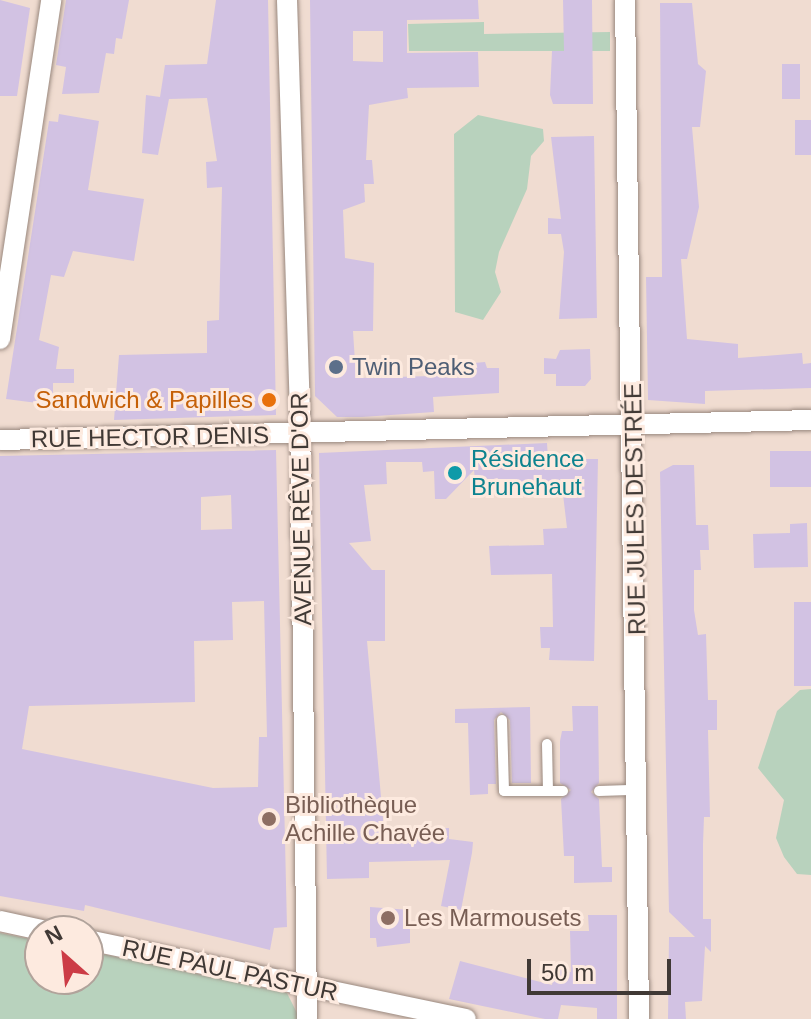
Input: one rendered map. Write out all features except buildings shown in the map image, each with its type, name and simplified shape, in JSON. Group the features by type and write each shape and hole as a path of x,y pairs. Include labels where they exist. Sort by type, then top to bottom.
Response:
{"street":[{"path":"0,339 51,0"},
{"name":"AVENUE RÊVE D'OR","path":"287,0 301,434 307,1019"},
{"name":"RUE JULES DESTRÉE","path":"625,0 635,425 639,1019"},
{"name":"RUE HECTOR DENIS","path":"0,440 811,420"},
{"path":"0,921 24,926"},
{"name":"RUE PAUL PASTUR","path":"104,943 466,1019"}],"lane":[{"path":"502,720 504,791 563,791"},
{"path":"547,744 548,791"},
{"path":"599,791 639,790"}],"green space":[{"path":"484,22 484,34 610,32 610,51 409,51 408,24"},
{"path":"478,115 543,129 544,141 531,156 527,189 499,252 495,272 501,292 483,320 455,312 454,134"},
{"path":"811,689 811,875 797,874 784,857 776,838 784,800 758,768 777,711 800,690"},
{"path":"0,933 24,938 24,995 104,995 104,954 287,993 300,1019 0,1019"}],"place":[{"name":"Twin Peaks","path":"336,367"},
{"name":"Sandwich & Papilles","path":"269,400"},
{"name":"Résidence Brunehaut","path":"455,473"},
{"name":"Bibliothèque Achille Chavée","path":"269,819"},
{"name":"Les Marmousets","path":"388,918"}]}
